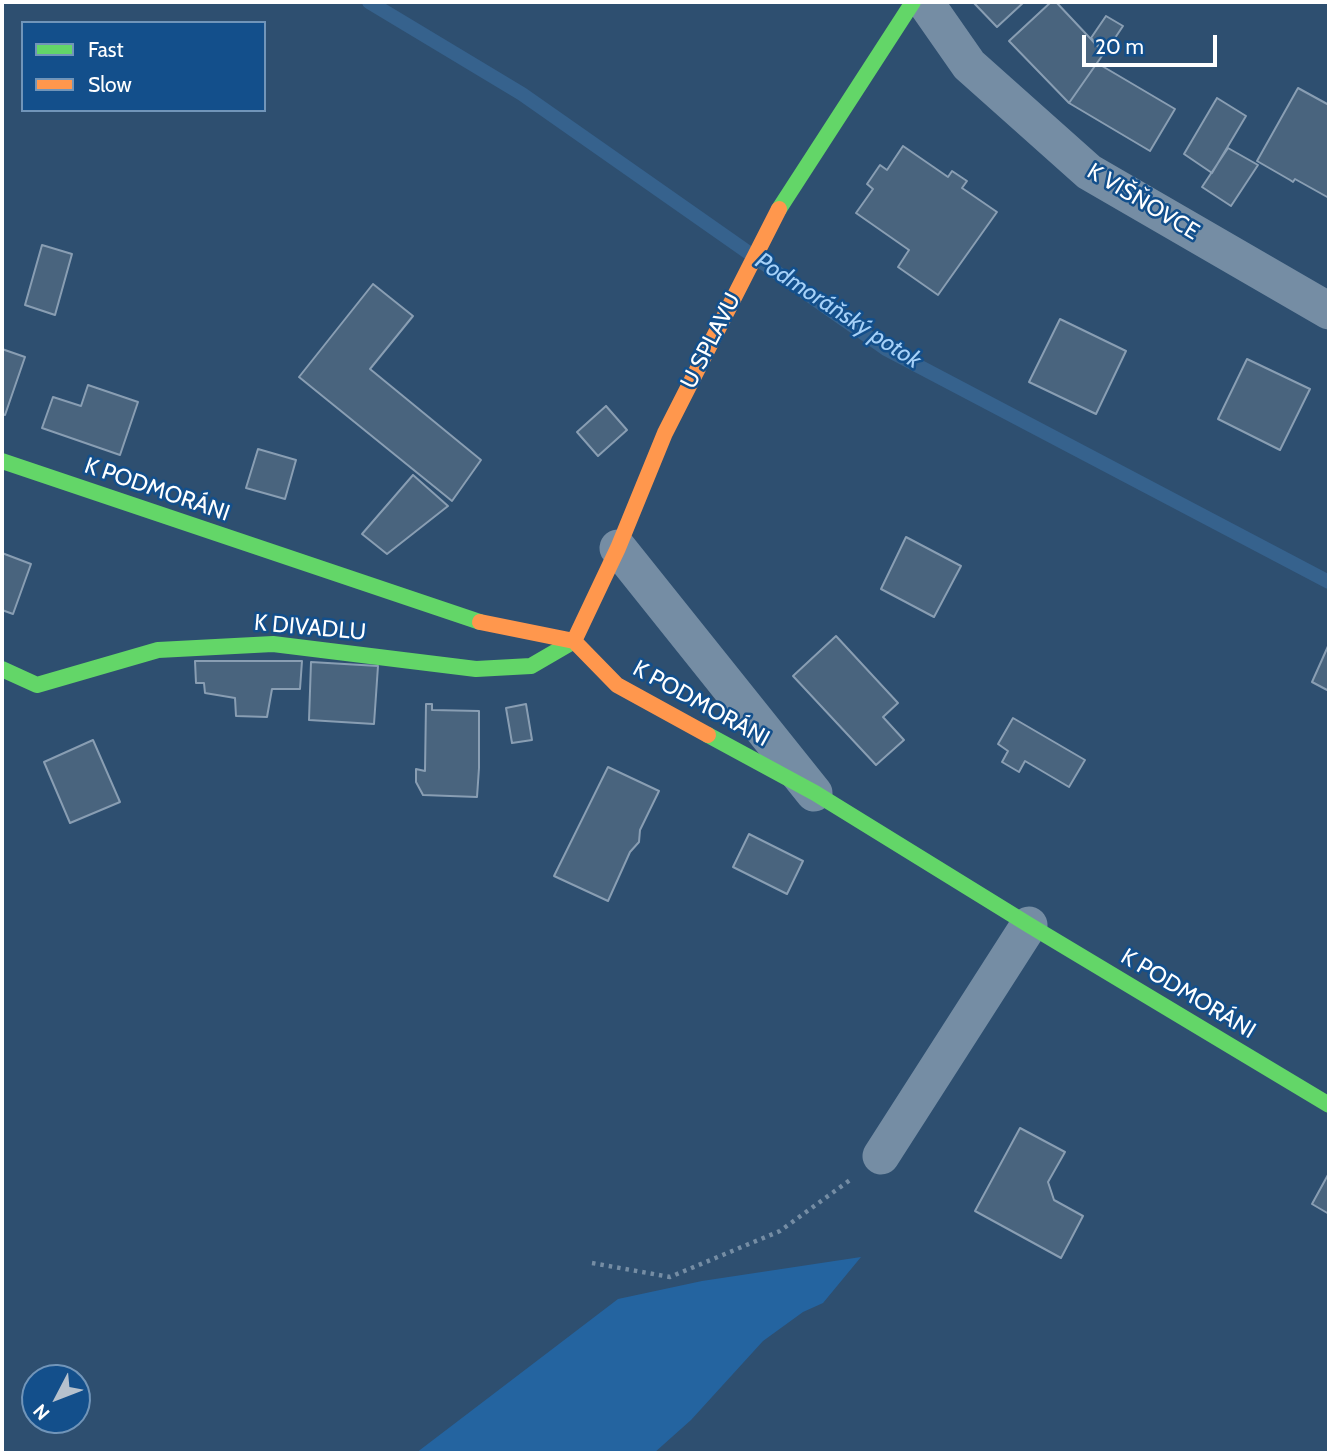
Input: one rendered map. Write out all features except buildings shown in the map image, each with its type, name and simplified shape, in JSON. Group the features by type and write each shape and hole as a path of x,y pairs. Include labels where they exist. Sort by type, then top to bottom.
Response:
{"street":[{"name":"U SPLAVU","path":"574,641 618,548 664,433 779,209 912,2"},
{"name":"K VIŠŇOVCE","path":"925,2 969,65 1089,172 1329,311"},
{"name":"K PODMORÁNI","path":"2,461 482,623 574,641 617,685 815,793 1329,1105"},
{"path":"618,548 815,793"},
{"name":"K DIVADLU","path":"2,669 37,685 158,650 273,644 476,669 531,666 574,641"},
{"path":"881,1156 1029,925"}],"path":[{"path":"592,1262 670,1277 780,1231 881,1156"}],"shaded area":[{"path":"861,1257 823,1303 803,1312 763,1341 691,1420 654,1453 416,1453 618,1299 702,1281"}],"waterway":[{"name":"Podmoráňský potok","path":"369,2 522,94 886,349 1329,582"}],"traffic: fast":[{"path":"779,209 913,2"},
{"path":"2,461 480,622"},
{"path":"2,669 37,685 158,650 273,644 476,669 531,666 574,641"},
{"path":"708,735 815,793 1329,1105"}],"traffic: slow":[{"path":"574,641 618,548 665,433 779,209"},
{"path":"480,622 574,641 617,685 708,735"}]}
